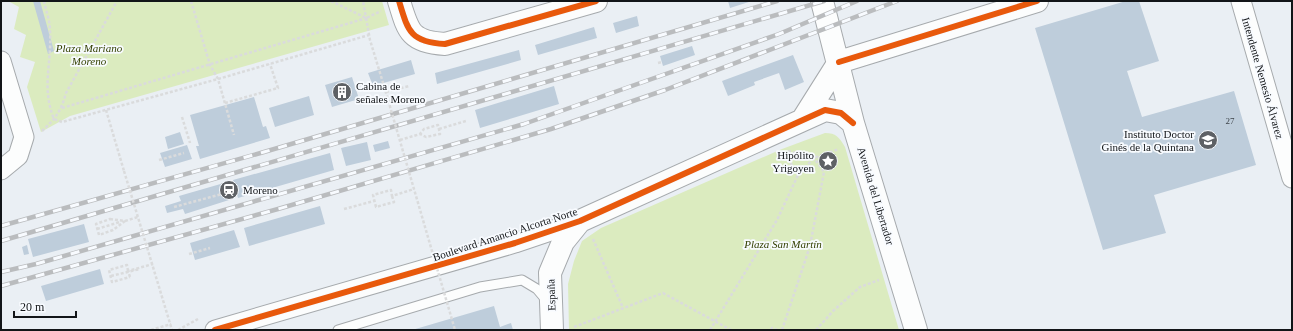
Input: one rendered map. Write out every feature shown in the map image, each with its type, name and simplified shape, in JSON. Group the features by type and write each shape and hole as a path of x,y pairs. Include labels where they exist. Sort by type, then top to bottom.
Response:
{"street":[{"path":"391,5 409,31 419,40 430,43 445,44 596,1"},
{"name":"Avenida del Libertador","path":"822,1 856,132 916,330"},
{"path":"803,119 839,62 1037,1"},
{"name":"Intendente Nemesio Álvarez","path":"1241,1 1292,178"},
{"path":"1,61 24,137 18,156 1,170"},
{"name":"Boulevard Amancio Alcorta Norte","path":"215,330 515,243 583,220 825,110 841,113 856,132"},
{"name":"España","path":"560,329 551,305 550,273 563,242 583,220"}],"lane":[{"path":"338,330 480,287 522,280 537,289 551,305"}],"path":[{"path":"44,1 50,31 46,93 48,106 54,119 62,122 369,35"},
{"path":"24,137 41,132 54,119 62,108 66,93 117,1"},
{"path":"191,1 210,65 218,79 234,135"},
{"path":"331,1 366,18"},
{"path":"363,1 370,40 455,330"},
{"path":"62,108 366,18 391,5"},
{"path":"225,103 278,88 270,64"},
{"path":"386,92 409,86"},
{"path":"106,110 172,330"},
{"path":"182,117 190,143"},
{"path":"439,129 466,121"},
{"path":"400,140 420,134 424,129 438,125 440,134 426,137 420,134"},
{"path":"798,174 814,158 856,132"},
{"path":"782,149 814,158 824,172 810,246 782,330"},
{"path":"159,160 184,153"},
{"path":"392,196 414,189"},
{"path":"391,190 394,202 376,207 374,201 373,195 391,190"},
{"path":"174,207 222,194"},
{"path":"344,209 374,201"},
{"path":"125,221 110,219 96,224 99,235 113,230 125,221 138,217"},
{"path":"583,220 623,308"},
{"path":"710,330 777,220"},
{"path":"97,229 120,222"},
{"path":"189,254 210,248"},
{"path":"428,254 436,251"},
{"path":"128,271 153,264"},
{"path":"127,265 128,271 130,277 112,282 110,270 127,265"},
{"path":"111,276 140,269"},
{"path":"816,330 833,311 860,287 899,272"},
{"path":"560,329 664,293 732,330"},
{"path":"178,330 183,329 200,318"},
{"path":"151,330 171,324"},
{"path":"771,330 772,328 777,330"}],"green space":[{"name":"Plaza Mariano Moreno","path":"8,1 382,1 389,25 70,116 41,132 27,87 35,62 20,57 26,35 14,29 19,7"},
{"name":"Plaza San Martín","path":"825,133 837,136 845,147 899,330 569,330 568,284 574,261 582,241 601,228 782,149"}],"building":[{"path":"33,1 40,1 54,51 48,54"},
{"path":"728,1 752,1 730,8"},
{"path":"1126,1 1139,1 1159,61 1127,71 1142,117 1234,91 1256,165 1154,195 1166,233 1103,250 1035,28"},
{"path":"637,16 639,26 616,33 613,23"},
{"path":"594,27 597,38 538,55 535,45"},
{"path":"692,46 695,55 663,66 660,56"},
{"path":"519,50 521,60 437,84 435,73"},
{"path":"793,55 804,82 785,90 779,73 754,82 755,85 728,96 722,81"},
{"path":"411,60 415,74 373,86 368,73"},
{"name":"Cabina de señales Moreno","path":"352,77 359,99 332,107 325,85"},
{"path":"554,86 559,104 480,128 475,110"},
{"path":"309,96 314,115 275,127 269,108"},
{"path":"254,97 263,127 266,126 270,138 200,159 196,146 199,146 190,115"},
{"path":"180,132 184,144 168,149 165,137"},
{"path":"388,141 390,148 375,152 373,145"},
{"path":"367,142 371,160 346,166 341,148"},
{"path":"187,145 192,159 165,167 160,153"},
{"path":"330,153 334,170 238,198 233,180"},
{"path":"224,183 229,200 185,214 183,209 167,213 165,206 181,201 179,196"},
{"path":"320,206 325,224 249,246 244,228"},
{"path":"84,224 89,242 33,257 28,239"},
{"path":"234,230 240,247 195,260 190,243"},
{"path":"27,245 29,254 24,255 22,247"},
{"path":"100,269 104,284 46,301 41,286"},
{"path":"494,306 500,327 511,323 513,330 412,330"}],"railway":[{"path":"1,226 264,152 777,1"},
{"path":"1,241 824,1"},
{"path":"1,272 36,264 524,124 779,34 857,1"},
{"path":"1,286 278,209 551,129 665,90 897,1"}],"cycle path":[{"path":"399,1 405,20 412,33 424,41 445,44 596,1"},
{"path":"839,62 1037,1"},
{"path":"215,330 515,243 580,221 825,110 841,113 853,123"}],"place":[{"name":"Cabina de señales Moreno","path":"342,92"},
{"name":"Instituto Doctor Ginés de la Quintana","path":"1208,140"},
{"name":"Hipólito Yrigoyen","path":"828,161"},
{"name":"Moreno","path":"229,190"}]}
